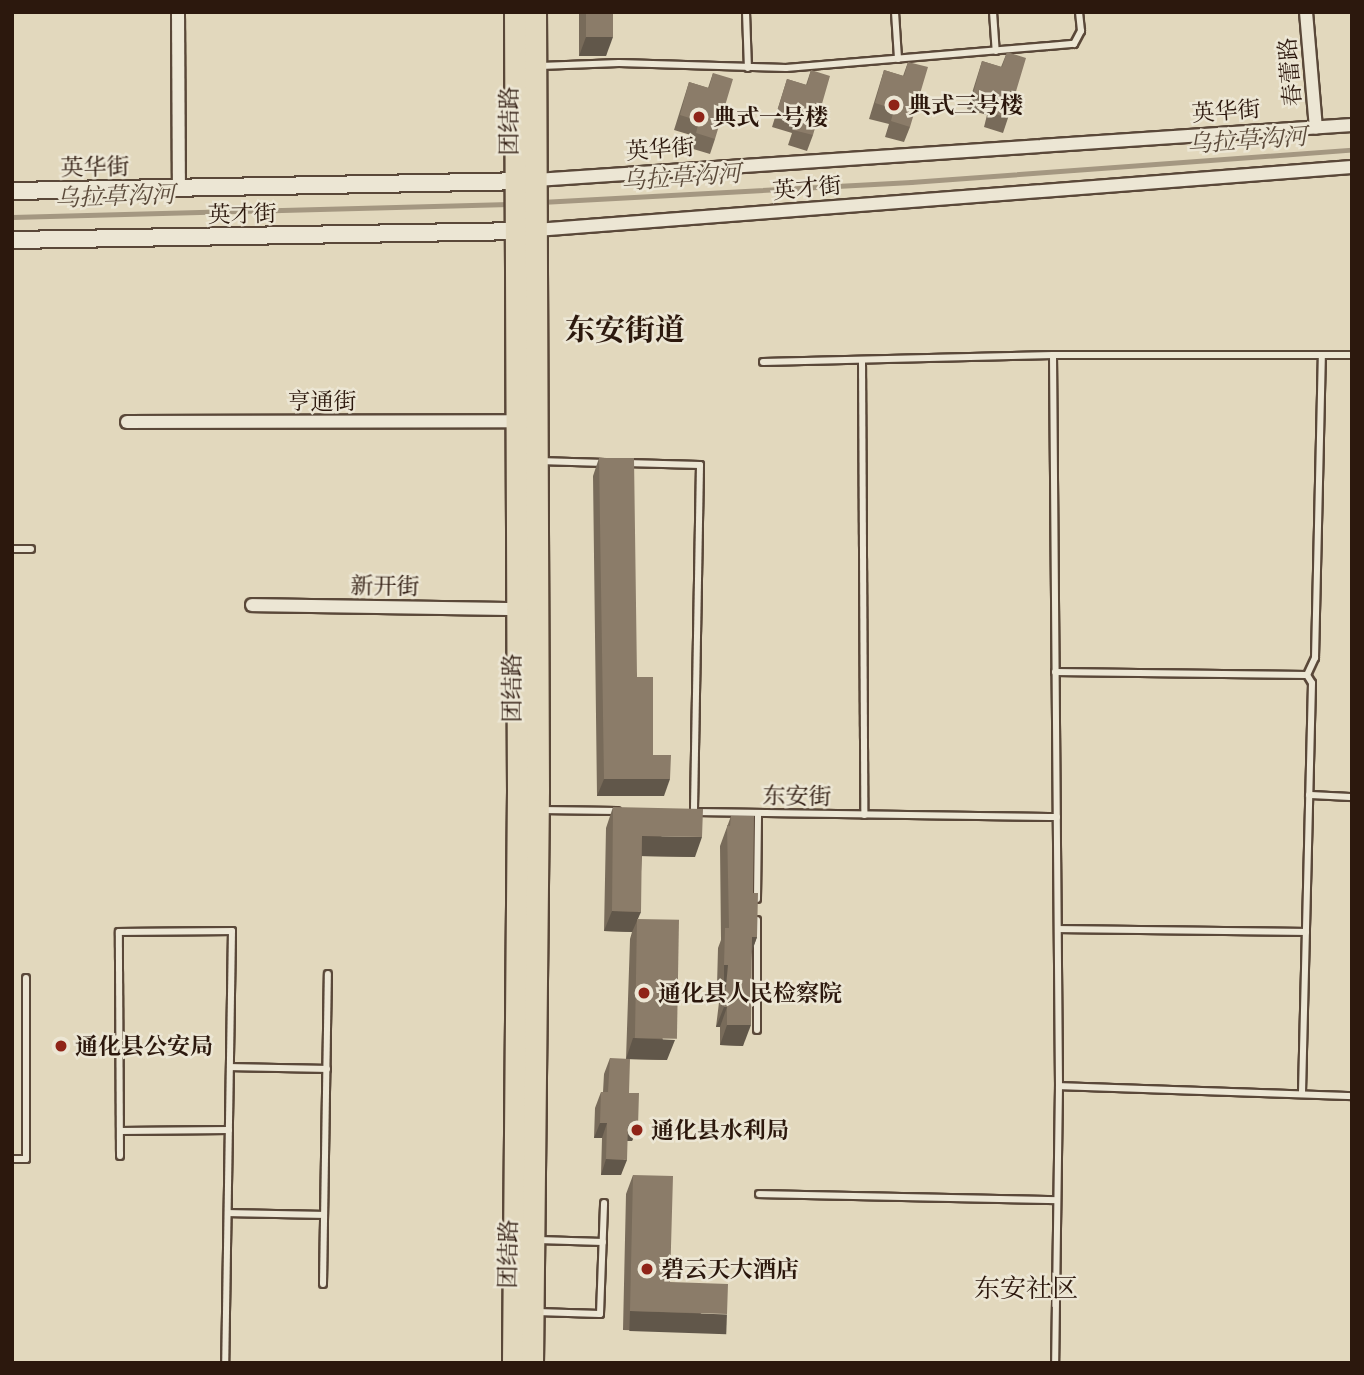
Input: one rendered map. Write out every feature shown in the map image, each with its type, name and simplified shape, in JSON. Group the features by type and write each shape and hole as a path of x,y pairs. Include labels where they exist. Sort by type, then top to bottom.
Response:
{"highway":[{"name":"团结路","path":"513,1363 517,421 526,231 526,181 515,12"},
{"name":"团结路","path":"526,181 535,67 535,12"},
{"name":"团结路","path":"526,231 537,461 538,810 532,1363"}],"street":[{"path":"178,12 178,188"},
{"name":"春蕾路","path":"1306,12 1316,128"},
{"name":"英华街","path":"12,191 526,181 1352,125"},
{"name":"英才街","path":"12,240 526,231 1352,167"},
{"name":"亨通街","path":"127,422 517,421"},
{"name":"新开街","path":"252,605 518,609"}],"lane":[{"path":"746,12 748,68"},
{"path":"895,12 898,59"},
{"path":"993,12 996,51"},
{"path":"535,67 619,63 748,68 1074,44 1081,31 1079,12"},
{"path":"763,362 1053,355 1352,355"},
{"path":"1053,355 1059,1086 1055,1363"},
{"path":"1307,675 1315,658 1322,355"},
{"path":"862,359 864,814"},
{"path":"537,461 700,465 694,812"},
{"path":"12,549 31,549"},
{"path":"1055,673 1307,675"},
{"path":"1302,1094 1312,683 1307,675"},
{"path":"1309,795 1352,797"},
{"path":"538,810 629,811"},
{"name":"东安街","path":"681,812 1057,817"},
{"path":"757,1030 758,813"},
{"path":"1058,929 1306,932"},
{"path":"120,1156 119,932 232,931 225,1363"},
{"path":"323,1284 328,974"},
{"path":"12,1159 26,1159 26,978"},
{"path":"230,1068 327,1069"},
{"path":"1059,1086 1352,1096"},
{"path":"120,1131 229,1130"},
{"path":"759,1194 1057,1200"},
{"path":"533,1311 600,1314 604,1203"},
{"path":"228,1213 324,1215"},
{"path":"534,1239 603,1242"}],"building":[{"path":"586,12 613,12 613,37 586,37"},
{"path":"1007,52 1026,58 1008,118 989,112 993,100 973,94 982,61 1002,67"},
{"name":"典式三号楼","path":"908,62 928,67 910,127 891,121 894,109 875,103 884,70 904,76"},
{"path":"811,70 830,76 813,135 793,130 797,118 777,112 787,79 807,85"},
{"name":"典式一号楼","path":"713,73 733,79 715,139 696,133 699,121 680,115 689,82 709,88"},
{"path":"599,458 634,458 637,677 653,677 653,755 671,755 670,779 604,779"},
{"path":"613,807 703,809 702,837 642,836 641,912 612,911"},
{"path":"731,816 754,816 753,893 758,893 757,937 752,937 751,1025 727,1025 727,1007 724,1007 728,965 724,965 725,928 729,928 727,825 730,826"},
{"path":"637,919 679,920 677,1039 635,1038"},
{"path":"610,1058 630,1059 629,1093 639,1093 638,1126 628,1125 627,1160 606,1159 607,1123 600,1123 601,1092 608,1092"},
{"path":"633,1175 673,1176 670,1282 728,1284 727,1314 630,1311"}],"waterway":[{"name":"乌拉草沟河","path":"541,202 911,182 1352,150"},
{"name":"乌拉草沟河","path":"12,217 510,204"}],"place":[{"name":"典式三号楼","path":"894,105"},
{"name":"典式一号楼","path":"699,117"},
{"name":"通化县人民检察院","path":"644,993"},
{"name":"通化县公安局","path":"61,1046"},
{"name":"通化县水利局","path":"637,1130"},
{"name":"碧云天大酒店","path":"647,1269"}],"district":[{"name":"东安街道","path":"625,330"},
{"name":"东安社区","path":"1026,1289"}]}
